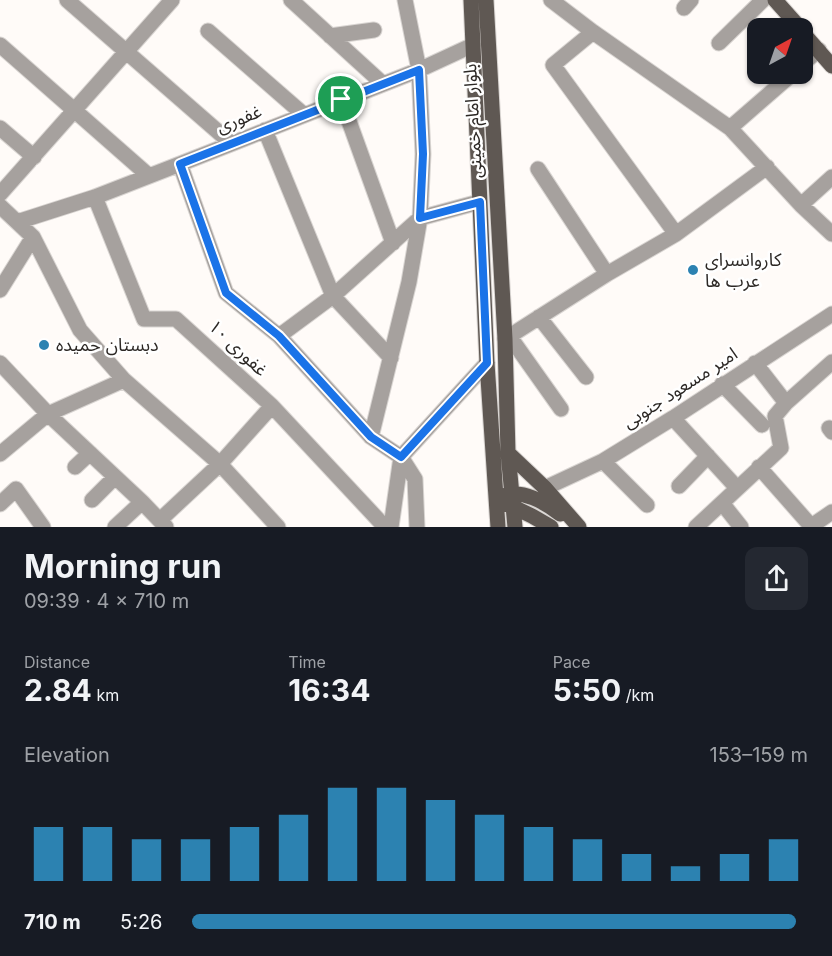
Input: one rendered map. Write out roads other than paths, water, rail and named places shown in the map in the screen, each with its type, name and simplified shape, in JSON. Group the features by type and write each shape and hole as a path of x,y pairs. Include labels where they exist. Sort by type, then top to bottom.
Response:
{"main road":[{"name":"بلوار امام خمینی","path":"471,0 487,363 507,500 515,527"},
{"name":"بلوار امام خمینی","path":"486,0 502,290 507,338 507,500 498,527"},
{"path":"775,0 791,18"},
{"path":"813,44 832,66"},
{"path":"483,289 502,290"},
{"path":"508,453 544,488 578,527"},
{"path":"507,500 536,499 578,527"},
{"path":"507,500 551,527"}],"street":[{"path":"67,0 231,143"},
{"path":"291,0 382,83"},
{"path":"371,437 392,358 420,218 423,154 419,70 405,0"},
{"path":"551,0 730,128 801,205 832,234"},
{"path":"719,43 763,0"},
{"path":"0,194 76,110 168,1"},
{"path":"330,36 374,30"},
{"path":"208,31 303,114"},
{"path":"593,32 553,65 676,234"},
{"path":"0,45 148,175"},
{"name":"غفوری","path":"17,222 95,197 419,70 473,45"},
{"path":"813,55 819,50"},
{"path":"730,128 781,84"},
{"path":"341,99 393,243"},
{"path":"0,128 34,157"},
{"path":"265,130 333,296 392,358"},
{"path":"180,164 226,293 279,336 371,437 401,457 415,479 417,527"},
{"path":"561,409 507,338 607,274 676,234 767,167"},
{"path":"538,169 607,274"},
{"path":"801,205 832,177"},
{"name":"غفوری ۱۰","path":"95,197 144,319 177,319 272,406 385,527"},
{"path":"279,336 333,296 420,218 480,202"},
{"path":"0,206 33,237 80,330 124,380 220,464 278,527"},
{"path":"0,290 33,237"},
{"name":"امیر مسعود جنوبی","path":"544,488 603,461 832,314"},
{"path":"539,317 586,376"},
{"path":"0,363 48,414 164,525 272,406"},
{"path":"391,527 401,457 487,363"},
{"path":"756,363 786,404"},
{"path":"696,527 781,448 775,416 786,404 830,370"},
{"path":"0,454 48,414 124,380"},
{"path":"722,384 762,425"},
{"path":"673,418 737,488"},
{"path":"75,467 90,453"},
{"path":"679,486 708,456"},
{"path":"603,461 647,505"},
{"path":"759,467 811,527 832,512"},
{"path":"92,500 115,477"},
{"path":"0,504 16,489 43,527"},
{"path":"115,527 142,502"},
{"path":"722,503 741,527"}],"place":[{"name":"کاروانسرای عرب ها","path":"693,270"},
{"name":"دبستان حمیده","path":"44,345"}]}
